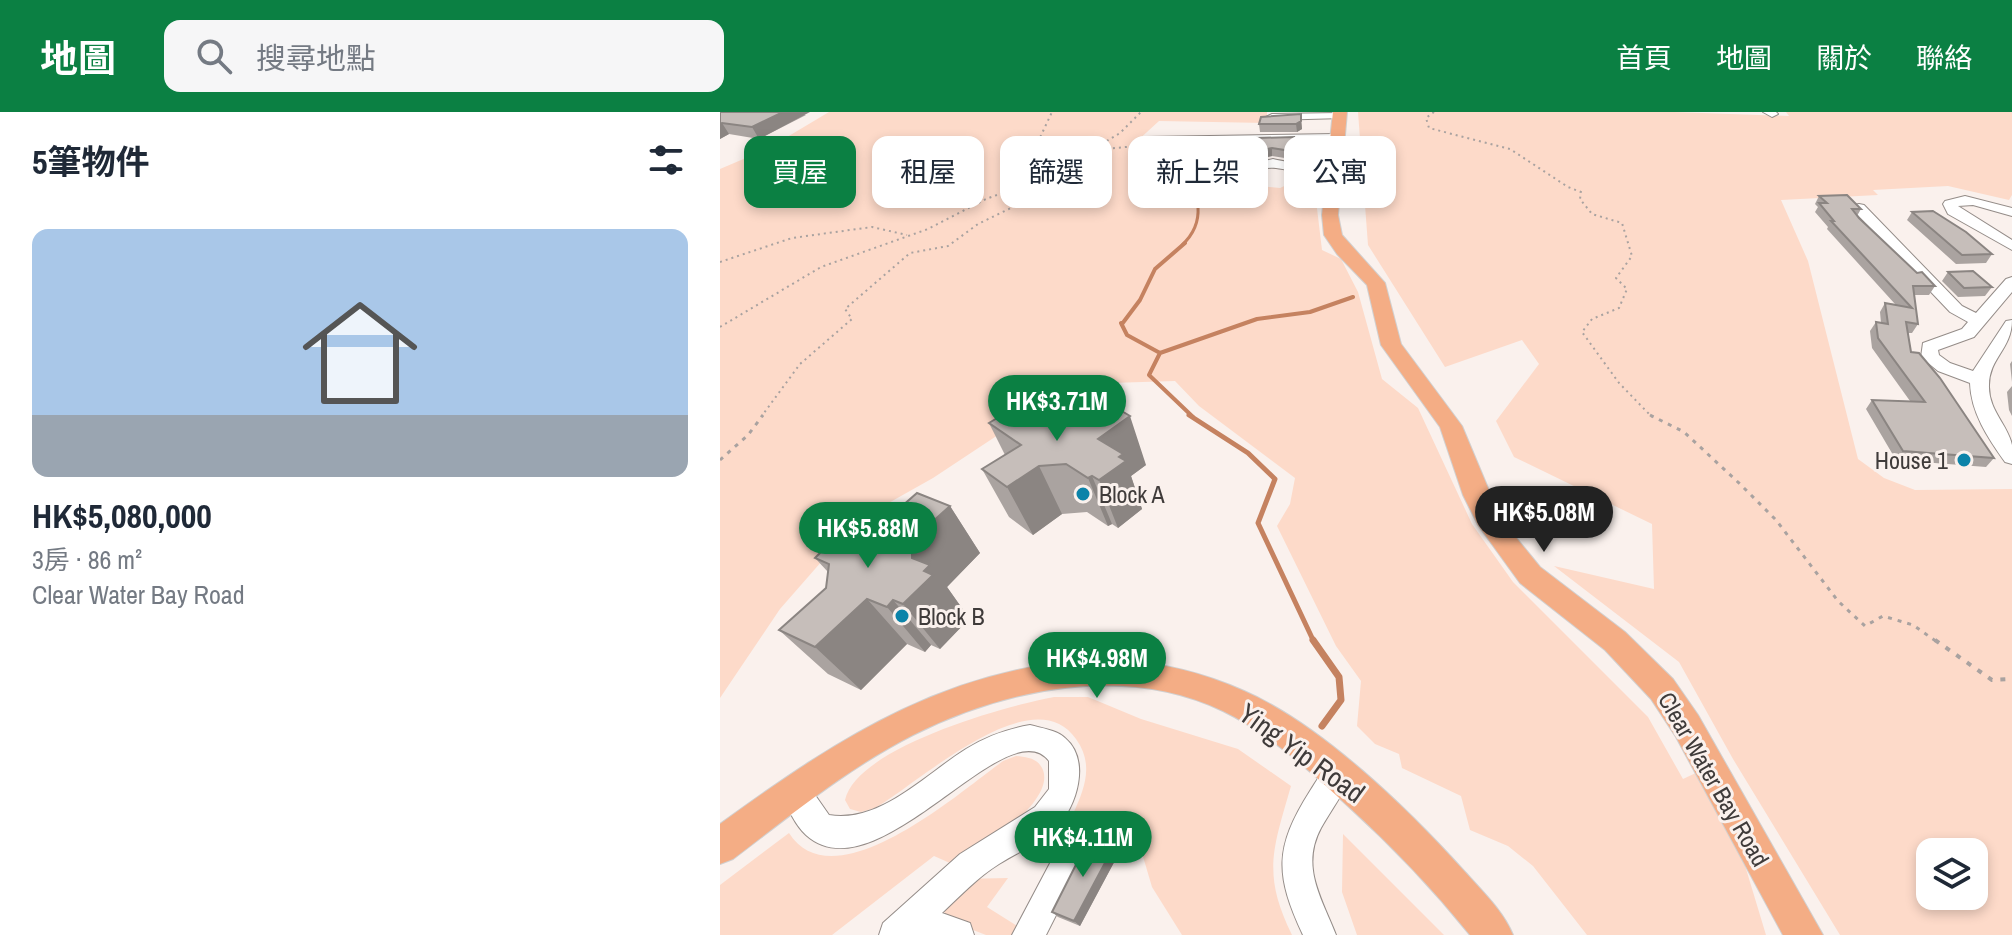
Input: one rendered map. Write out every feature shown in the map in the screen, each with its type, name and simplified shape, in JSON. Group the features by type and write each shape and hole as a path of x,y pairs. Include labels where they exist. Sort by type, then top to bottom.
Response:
{"main road":[{"name":"Clear Water Bay Road","path":"1331,208 1333,235 1343,250 1376,283 1391,345 1451,426 1476,495 1498,537 1536,581 1615,641 1662,689 1687,726 1804,935"},
{"name":"Ying Yip Road","path":"720,846 860,748 941,706 1020,681 1095,671 1166,678 1232,701 1264,718 1338,774 1413,844 1494,935"}],"street":[{"path":"1269,117 1339,122"},
{"path":"1198,136 1339,122"},
{"path":"2009,260 1953,211 1950,204 1973,201 2012,212"},
{"path":"1859,208 1974,325"},
{"path":"1936,217 2009,260"},
{"path":"1980,380 1944,367 1928,351 1934,344 1963,337 2012,282"},
{"path":"2012,325 1985,364 1980,380 1985,409 2012,457"},
{"path":"796,792 816,825 832,832 853,833 897,814 998,744 1019,737 1040,739 1056,747 1065,763 1066,783 1057,805 1040,824 974,862 904,926"},
{"path":"1320,935 1299,892 1294,862 1297,842 1338,774"},
{"path":"1028,935 1078,842"},
{"path":"904,926 958,935"}],"path":[{"path":"1041,136 1052,112"},
{"path":"1112,138 1141,112"},
{"path":"1434,112 1426,118 1429,128 1510,149 1568,187 1581,192 1580,199 1592,214 1622,223 1632,256 1616,278 1627,289 1619,308 1590,320 1584,324 1582,332 1619,383 1654,419 1684,432 1776,520 1838,601 1865,626 1883,616 1913,625 1992,680 2012,679"},
{"path":"720,327 821,267 928,229 1000,194"},
{"path":"720,460 748,435 800,364 852,319 845,309 910,253 948,246 978,224 1011,208"},
{"path":"720,262 780,241 818,234 872,227 907,235"}],"shaded area":[{"path":"829,112 1267,112 1267,123 1159,121 1143,136 1128,136 1128,208 1268,208 1268,187 1284,186 1284,208 1317,208 1322,250 1341,259 1358,292 1382,379 1418,408 1472,524 1513,582 1648,717 1683,779 1700,771 1737,839 1766,935 1587,935 1533,866 1508,846 1470,830 1461,796 1402,768 1399,754 1375,744 1357,726 1361,681 1336,646 1277,526 1290,504 1295,478 1199,406 1175,381 1110,383 1096,396 1019,421 933,478 885,505 843,537 780,609 720,698 720,169 744,159 744,208 856,208 856,136 789,136"},
{"path":"1358,112 1674,112 1789,116 1786,112 2012,112 2012,195 2009,200 1948,186 1873,190 1878,195 1781,200 1808,261 1858,459 1884,478 1915,490 2012,489 2012,935 1840,935 1733,759 1679,662 1554,566 1654,589 1652,524 1514,457 1496,421 1539,364 1522,340 1445,367 1368,245 1365,208 1396,208 1396,136 1360,136"},
{"path":"1054,697 1088,697 1141,719 1238,749 1291,786 1275,845 1274,878 1292,935 1182,935 1152,887 1139,843 1106,817 1073,814 1086,776 1085,758 1076,739 1056,723 1032,720 1004,727 946,759 875,808 861,812 850,809 845,800 855,781 876,763 904,746 1003,709"},
{"path":"1016,756 1032,759 1041,766 1044,783 1038,796 1014,824 959,867 934,856 832,935 720,935 720,885 789,833 809,852 836,856 865,849 929,816 1003,761"},
{"path":"1343,834 1444,935 1357,935 1342,892"},
{"path":"1008,878 987,907 1019,927 1014,935 986,935 942,918 960,879"}],"building":[{"path":"720,112 783,112 752,127 720,124"},
{"path":"1301,114 1301,121 1296,124 1259,124 1261,117"},
{"path":"1284,137 1284,150 1268,149 1268,138"},
{"path":"1847,195 1861,209 1852,209 1859,218 1935,286 1913,286 1918,324 1906,322 1911,352 1919,353 1940,378 1994,458 1903,451 1872,400 1925,402 1878,338 1876,322 1888,324 1885,303 1912,308 1831,221 1834,221 1819,203 1827,203 1819,196"},
{"path":"1933,211 1966,232 1992,254 1962,255 1912,212"},
{"path":"1973,271 1992,287 1964,288 1948,272"},
{"path":"1105,401 1130,416 1098,439 1123,454 1119,457 1126,461 1099,480 1092,476 1088,478 1066,464 1039,466 1007,487 982,469 1021,445 989,423 1022,403 1050,421 1079,418"},
{"path":"917,493 950,506 912,540 912,558 930,565 924,571 933,575 903,604 893,600 887,607 867,599 815,647 779,630 826,588 829,564 815,558 838,535 841,536 852,526 870,534"},
{"path":"1090,837 1114,846 1074,921 1052,912"}],"waterway":[{"path":"1182,245 1195,228 1198,208"},
{"path":"1122,324 1140,300 1155,269 1185,243"},
{"path":"1160,353 1257,319 1310,312 1353,297"},
{"path":"1121,323 1127,335 1160,353"},
{"path":"1160,353 1149,375 1193,417"},
{"path":"1189,415 1248,453 1275,479 1258,523 1313,640"},
{"path":"1313,640 1339,677 1341,700 1322,726"}],"place":[{"name":"House 1","path":"1964,460"},
{"name":"Block A","path":"1083,494"},
{"name":"Block B","path":"902,616"}]}
